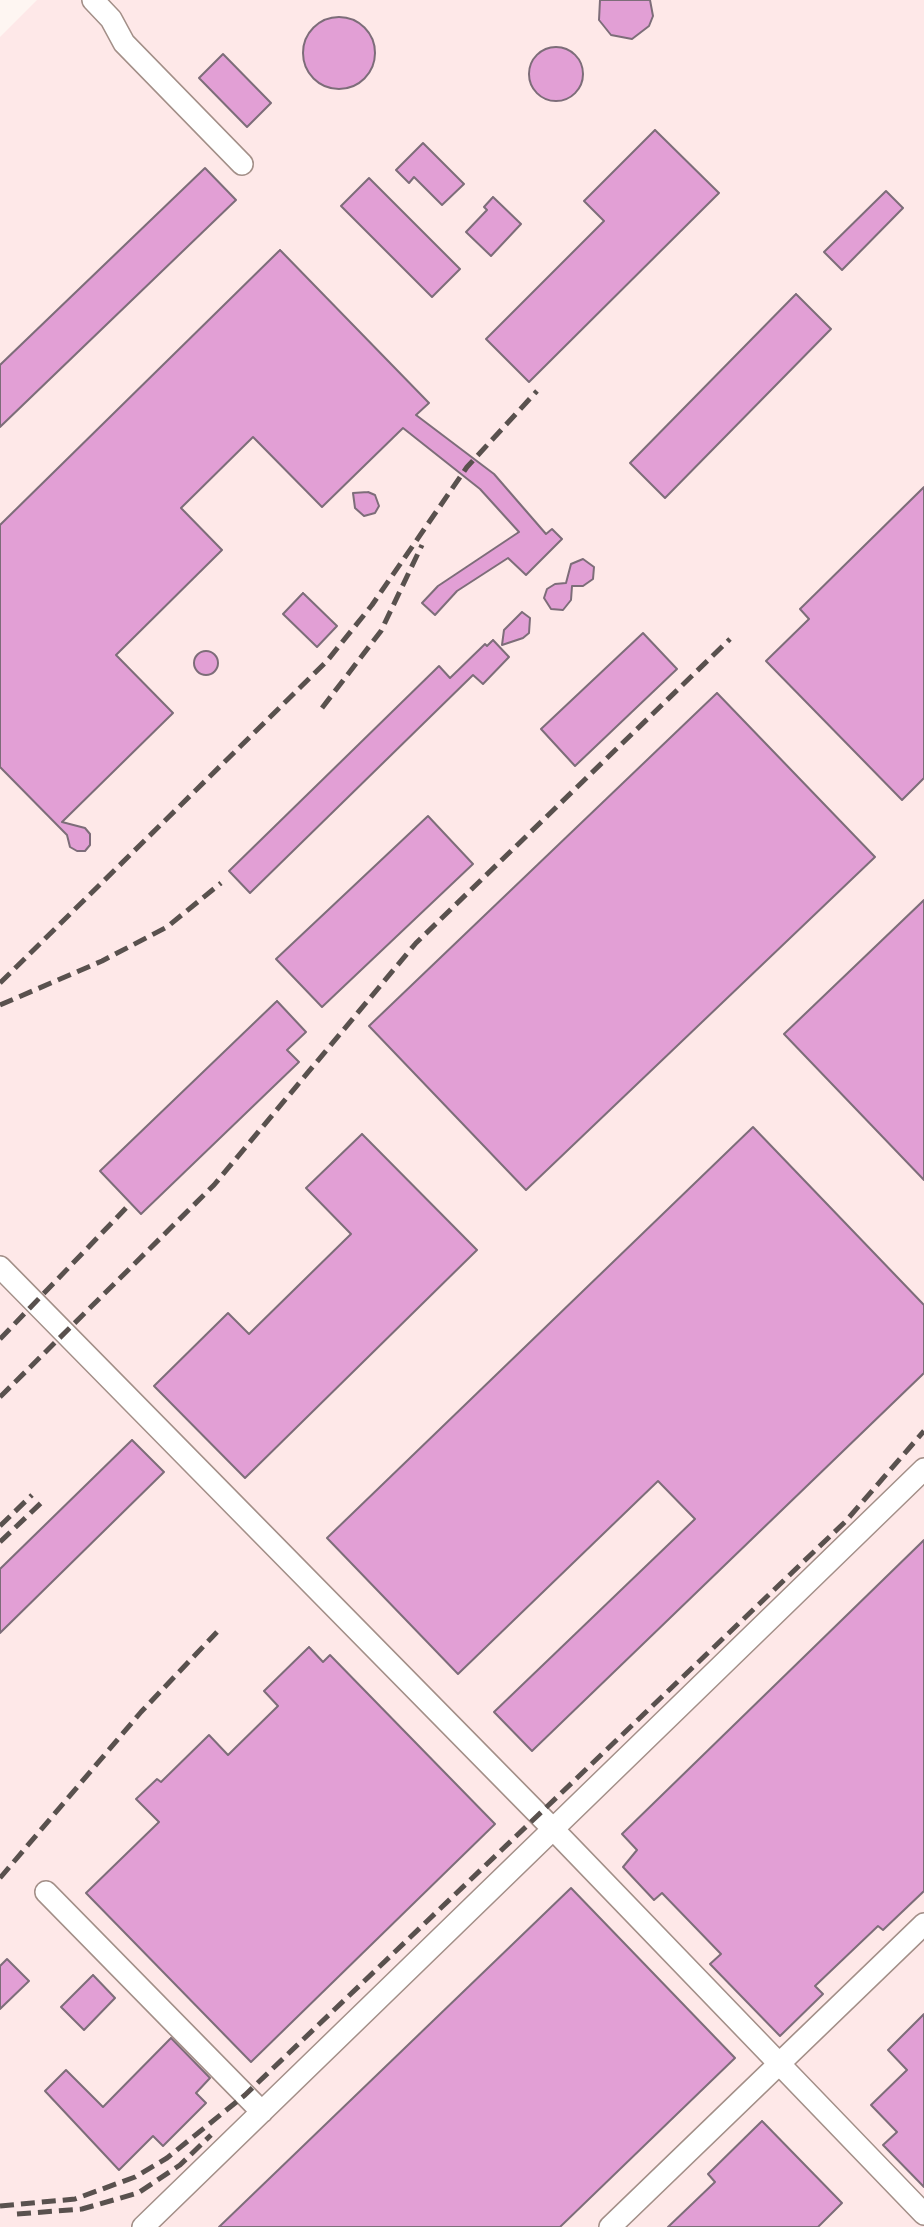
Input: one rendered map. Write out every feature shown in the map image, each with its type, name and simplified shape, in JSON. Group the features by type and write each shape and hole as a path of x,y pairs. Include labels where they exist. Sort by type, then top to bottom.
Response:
{"lane":[{"path":"93,0 111,19 124,43 242,164"},
{"path":"0,1267 553,1829 924,2214"},
{"path":"144,2227 924,1469"},
{"path":"46,1892 262,2112"},
{"path":"610,2227 924,1924"}],"shaded area":[{"path":"37,0 924,0 924,2227 0,2227 0,37"}],"building":[{"path":"600,0 650,0 653,16 649,26 632,39 611,35 599,20"},
{"path":"339,17 359,23 369,33 375,53 369,73 359,83 339,89 319,83 309,73 303,53 309,33 319,23"},
{"path":"556,47 575,55 583,74 575,93 556,101 537,93 529,74 537,55"},
{"path":"223,54 271,103 247,127 199,78"},
{"path":"655,130 719,193 529,382 486,339 604,221 584,201"},
{"path":"423,143 464,184 442,205 414,177 409,183 396,170"},
{"path":"205,168 236,200 0,427 0,365"},
{"path":"369,178 460,269 432,297 341,206"},
{"path":"886,191 903,208 842,270 824,252"},
{"path":"493,197 521,224 491,256 466,232 487,210 484,207"},
{"path":"280,250 429,403 416,415 494,474 546,534 552,529 562,539 526,575 508,558 457,591 435,615 422,603 438,586 519,532 480,489 403,428 322,507 253,437 181,508 222,550 116,655 173,713 62,822 85,828 90,834 90,845 85,851 77,851 70,847 67,835 0,767 0,525"},
{"path":"796,294 831,329 665,498 630,463"},
{"path":"924,487 924,778 902,800 766,661 809,619 800,609"},
{"path":"368,492 375,495 379,506 375,513 364,516 355,508 353,493"},
{"path":"583,559 594,567 593,579 583,586 572,586 571,600 563,610 551,609 544,598 547,589 555,584 566,583 571,564"},
{"path":"303,593 337,626 317,647 283,614"},
{"path":"522,612 530,618 529,633 523,638 502,645 504,630"},
{"path":"643,633 677,669 575,766 541,729"},
{"path":"493,640 509,657 483,684 473,675 250,893 229,871 439,666 450,678 485,644 487,646"},
{"path":"206,651 215,654 218,663 215,672 206,675 197,672 194,663 197,654"},
{"path":"717,693 875,857 526,1190 369,1026"},
{"path":"428,816 473,864 322,1007 276,959"},
{"path":"924,900 924,1180 784,1034"},
{"path":"277,1001 306,1032 287,1050 299,1062 141,1214 100,1171"},
{"path":"753,1127 924,1305 924,1373 532,1751 494,1712 695,1519 658,1481 458,1674 327,1538"},
{"path":"362,1134 477,1250 245,1478 154,1386 228,1313 249,1334 351,1234 306,1188"},
{"path":"132,1440 164,1472 0,1633 0,1569"},
{"path":"924,1540 924,1891 883,1930 878,1926 815,1986 823,1994 780,2036 710,1964 721,1954 662,1893 654,1900 623,1867 637,1850 622,1834"},
{"path":"309,1647 323,1662 330,1655 495,1824 251,2062 86,1893 159,1822 136,1799 157,1779 161,1782 209,1735 228,1755 278,1706 264,1691"},
{"path":"571,1888 735,2058 560,2227 219,2227"},
{"path":"7,1959 29,1981 0,2009 0,1966"},
{"path":"93,1975 115,1998 84,2030 61,2007"},
{"path":"924,2014 924,2187 883,2145 897,2132 871,2105 907,2070 888,2050"},
{"path":"171,2038 210,2078 196,2093 206,2103 163,2146 153,2136 119,2170 45,2091 66,2070 103,2107"},
{"path":"762,2121 842,2203 818,2227 668,2227 715,2182 708,2174"}],"railway":[{"path":"0,983 327,661 372,605 467,467 537,391"},
{"path":"322,708 381,631 422,545"},
{"path":"0,1397 214,1185 416,943 730,639"},
{"path":"0,1005 102,961 167,927 221,883"},
{"path":"0,1339 126,1208"},
{"path":"0,2206 75,2199 135,2177 167,2158 245,2095 845,1522 924,1431"},
{"path":"0,1526 32,1495"},
{"path":"0,1542 41,1503"},
{"path":"0,1878 141,1712 217,1632"},
{"path":"17,2214 82,2209 138,2193 180,2165 211,2135"}]}
